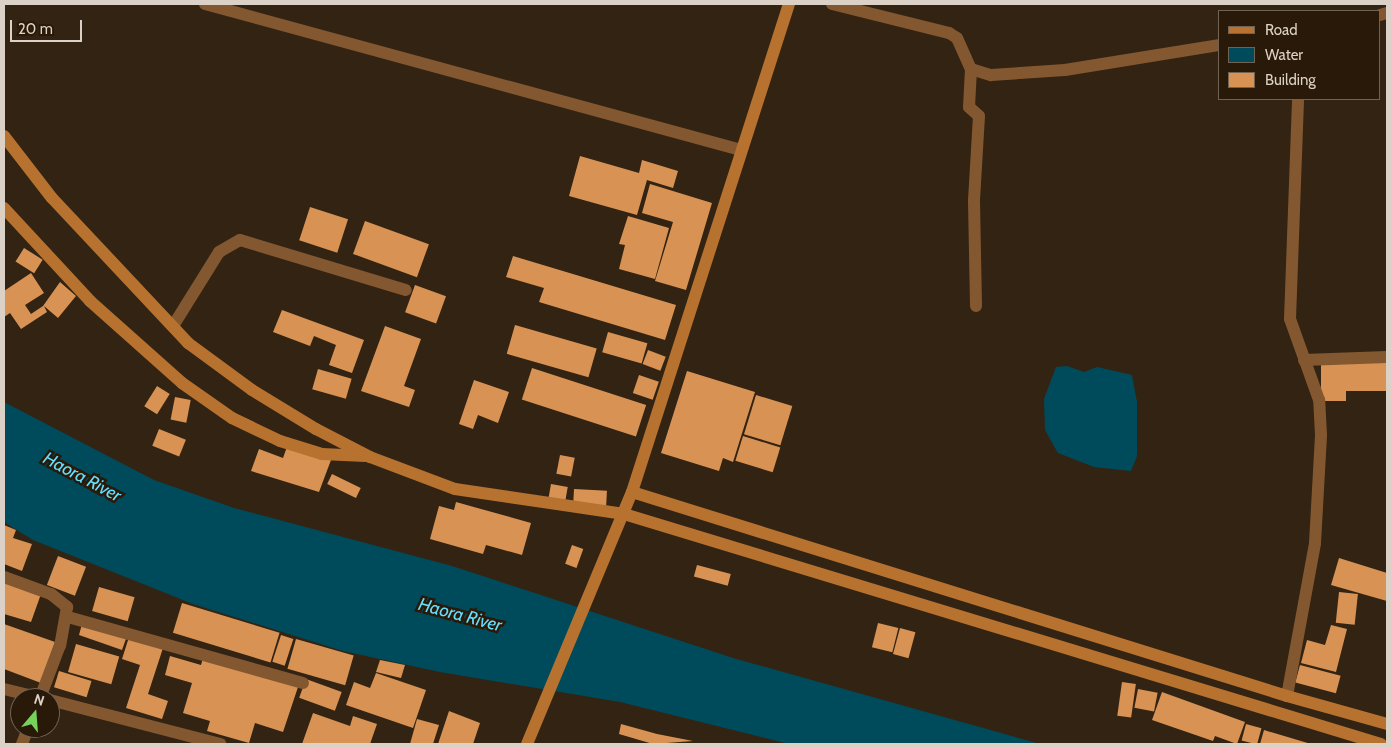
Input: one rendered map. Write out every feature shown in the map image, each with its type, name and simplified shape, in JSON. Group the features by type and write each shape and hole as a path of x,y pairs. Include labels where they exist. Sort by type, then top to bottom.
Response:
{"street":[{"path":"206,4 741,150"},
{"path":"527,744 632,492 789,4"},
{"path":"832,4 950,33 957,38 971,69 969,107 979,116 974,201 976,306"},
{"path":"971,69 1014,76 1218,45"},
{"path":"1287,696 1315,543 1321,435 1319,400 1290,319 1298,100"},
{"path":"4,136 52,198 188,343 252,390 316,429 370,457 455,489 624,514 1381,744"},
{"path":"4,208 90,301 182,382 232,418 280,441 322,454 370,457"},
{"path":"173,326 219,252 230,242 240,240 406,290"},
{"path":"1304,360 1387,357"},
{"path":"632,492 1287,696 1387,724"},
{"path":"4,578 61,600 68,616 43,688"},
{"path":"68,616 303,683"},
{"path":"60,703 220,744"}],"water":[{"path":"1067,366 1084,372 1097,367 1132,375 1137,402 1137,456 1131,471 1094,467 1058,453 1045,430 1044,399 1056,367"},
{"name":"Haora River","path":"4,402 154,480 234,508 452,566 733,658 1040,744 785,743 620,702 440,672 343,651 193,604 33,540 4,522"}],"building":[{"path":"580,156 639,173 642,160 678,171 673,188 647,180 637,215 569,196"},
{"path":"650,184 712,203 686,290 655,281 673,222 642,213"},
{"path":"310,207 348,219 337,253 299,240"},
{"path":"628,216 669,228 655,279 619,269 625,245 619,244"},
{"path":"365,221 429,244 417,277 353,254"},
{"path":"24,248 43,260 34,273 16,262"},
{"path":"513,256 676,305 665,340 539,302 544,288 506,277"},
{"path":"31,273 44,293 25,305 31,314 43,306 60,282 76,296 58,318 44,306 47,312 21,329 10,313 4,317 4,291"},
{"path":"415,285 446,296 436,324 405,312"},
{"path":"282,310 364,340 352,373 329,365 336,345 314,336 310,346 273,332"},
{"path":"515,325 597,348 588,377 507,354"},
{"path":"385,326 421,339 404,386 415,390 409,407 361,391"},
{"path":"608,332 647,343 642,363 602,352"},
{"path":"648,350 666,357 660,371 643,364"},
{"path":"1387,361 1387,391 1346,391 1346,401 1321,401 1321,362"},
{"path":"532,368 646,405 636,436 522,399"},
{"path":"318,369 352,379 346,399 312,389"},
{"path":"687,371 755,392 733,462 723,458 719,471 661,453"},
{"path":"639,375 659,382 653,400 633,393"},
{"path":"474,380 509,392 498,423 478,415 473,429 459,424"},
{"path":"157,386 170,394 157,414 144,406"},
{"path":"756,395 792,406 780,445 744,434"},
{"path":"175,397 191,400 186,423 171,420"},
{"path":"159,429 186,440 179,457 152,446"},
{"path":"743,436 780,447 773,472 735,461"},
{"path":"288,444 331,460 319,492 251,471 259,449 283,458"},
{"path":"560,455 575,458 571,477 556,474"},
{"path":"332,474 361,488 356,498 327,484"},
{"path":"551,484 568,487 565,504 548,501"},
{"path":"574,489 607,491 606,506 573,504"},
{"path":"456,502 531,523 522,555 486,545 483,554 430,539 439,506 454,510"},
{"path":"4,525 16,530 13,538 32,544 22,571 4,564"},
{"path":"572,545 583,549 576,568 565,564"},
{"path":"58,556 86,567 75,596 47,585"},
{"path":"1339,558 1387,573 1387,601 1331,585"},
{"path":"697,565 731,574 728,586 694,577"},
{"path":"4,581 41,594 31,622 4,614"},
{"path":"99,587 135,597 128,621 92,611"},
{"path":"1339,592 1358,594 1355,625 1336,623"},
{"path":"182,603 280,633 270,662 173,633"},
{"path":"878,623 898,628 892,652 872,647"},
{"path":"4,624 55,642 41,683 4,669"},
{"path":"82,624 127,636 122,650 79,635"},
{"path":"1331,625 1347,629 1336,672 1301,663 1307,640 1325,645"},
{"path":"900,628 915,632 908,658 893,654"},
{"path":"281,635 293,639 285,666 272,662"},
{"path":"129,637 163,648 148,694 168,701 162,719 126,708 140,665 122,659"},
{"path":"296,639 354,656 345,685 287,669"},
{"path":"76,644 119,656 111,684 68,672"},
{"path":"170,656 201,665 203,658 298,687 283,732 255,723 249,743 207,731 210,721 183,713 192,683 165,675"},
{"path":"380,660 405,665 401,678 376,672"},
{"path":"1300,665 1341,676 1336,693 1295,682"},
{"path":"59,671 92,681 87,697 54,687"},
{"path":"376,673 426,690 413,728 346,705 354,682 370,688"},
{"path":"306,679 342,692 335,711 299,698"},
{"path":"1122,682 1136,684 1131,718 1117,716"},
{"path":"1138,689 1158,693 1154,711 1134,708"},
{"path":"1162,692 1245,722 1237,744 1215,736 1213,741 1152,720"},
{"path":"449,711 480,723 473,744 438,744"},
{"path":"313,713 350,726 353,716 377,724 370,744 302,744"},
{"path":"417,719 439,725 433,744 410,744"},
{"path":"621,724 693,741 653,744 619,734"},
{"path":"1246,724 1261,728 1257,744 1242,740"},
{"path":"1264,730 1311,744 1260,744"}]}
